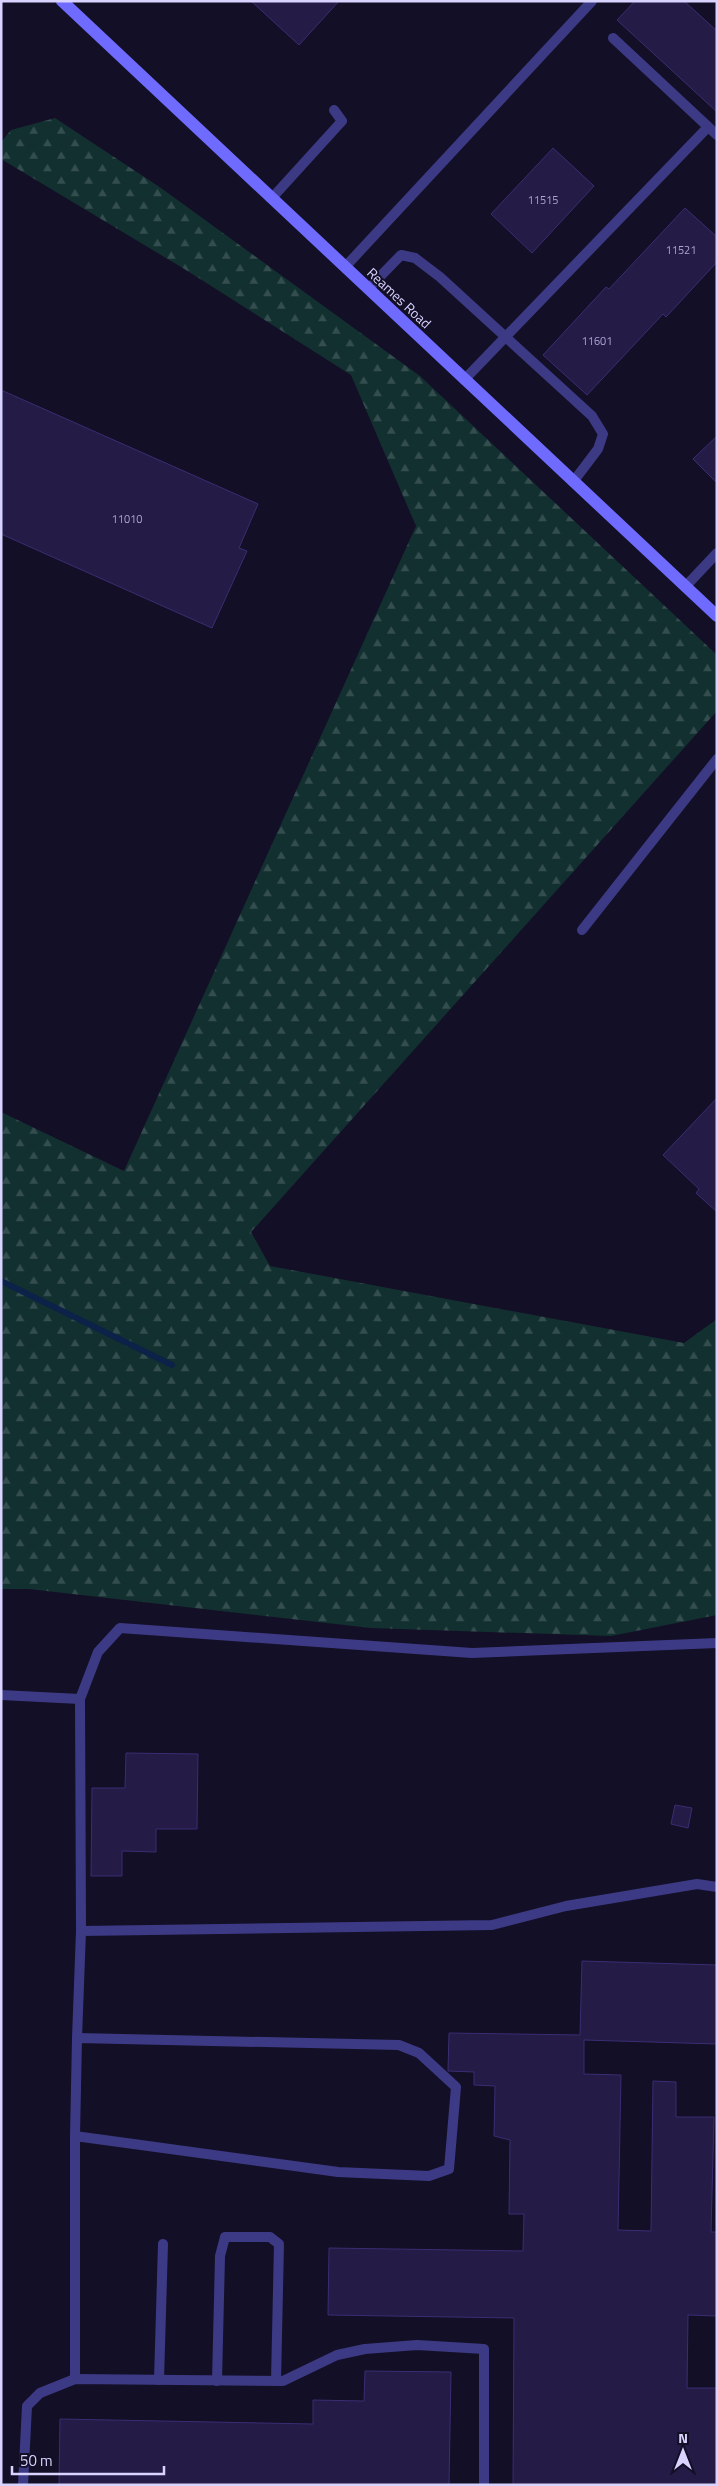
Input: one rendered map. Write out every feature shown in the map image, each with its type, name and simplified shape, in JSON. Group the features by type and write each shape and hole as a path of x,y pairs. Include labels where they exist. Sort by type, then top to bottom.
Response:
{"main road":[{"name":"Reames Road","path":"62,1 572,482 717,616"}],"lane":[{"path":"345,267 592,1"},
{"path":"613,38 717,135"},
{"path":"272,198 342,121 334,110"},
{"path":"464,380 708,127"},
{"path":"368,289 401,255 415,258 440,277 592,416 603,434 598,448 572,482"},
{"path":"685,587 717,553"},
{"path":"582,930 717,759"},
{"path":"75,2379 75,2136 82,1931 80,1699 98,1652 120,1628 472,1653 717,1643"},
{"path":"1,1695 80,1699"},
{"path":"82,1931 492,1925 566,1906 697,1884 717,1887"},
{"path":"75,2136 338,2172 429,2176 449,2169 456,2086 418,2053 399,2045 77,2038"},
{"path":"217,2381 220,2256 225,2237 270,2237 279,2244 276,2381"},
{"path":"159,2380 164,2244"},
{"path":"23,2485 28,2406 40,2393 75,2379 283,2381 336,2355 365,2349 417,2345 484,2349 484,2485"}],"green space":[{"path":"55,118 161,188 420,376 717,655 717,711 251,1232 270,1266 684,1343 717,1319 717,1615 611,1636 371,1628 29,1589 1,1589 1,1112 124,1171 416,526 351,375 186,270 1,159 1,142 11,130"}],"building":[{"path":"251,1 339,1 299,45"},
{"path":"635,1 684,1 717,31 717,112 617,20"},
{"path":"553,148 594,186 532,253 491,214"},
{"path":"685,208 717,237 717,262 666,317 663,314 587,395 543,355 606,287 609,289"},
{"path":"1,390 258,504 239,548 247,551 212,628 1,534"},
{"path":"717,436 717,483 693,459"},
{"path":"717,1098 717,1212 696,1193 699,1189 663,1155"},
{"path":"126,1753 198,1754 197,1829 156,1829 156,1852 122,1851 122,1876 91,1876 92,1788 125,1788"},
{"path":"675,1805 692,1808 688,1828 671,1824"},
{"path":"582,1961 717,1965 717,2044 584,2040 584,2074 621,2075 618,2230 651,2231 653,2081 676,2082 676,2117 714,2117 711,2232 717,2232 717,2316 688,2315 687,2388 717,2388 717,2485 513,2485 514,2318 328,2315 329,2248 523,2251 524,2214 509,2214 510,2140 494,2136 495,2086 474,2085 474,2072 448,2071 449,2033 580,2035"},
{"path":"365,2371 451,2372 449,2485 59,2485 60,2419 313,2424 313,2400 364,2401"}],"waterway":[{"path":"1,1281 172,1365"}]}
